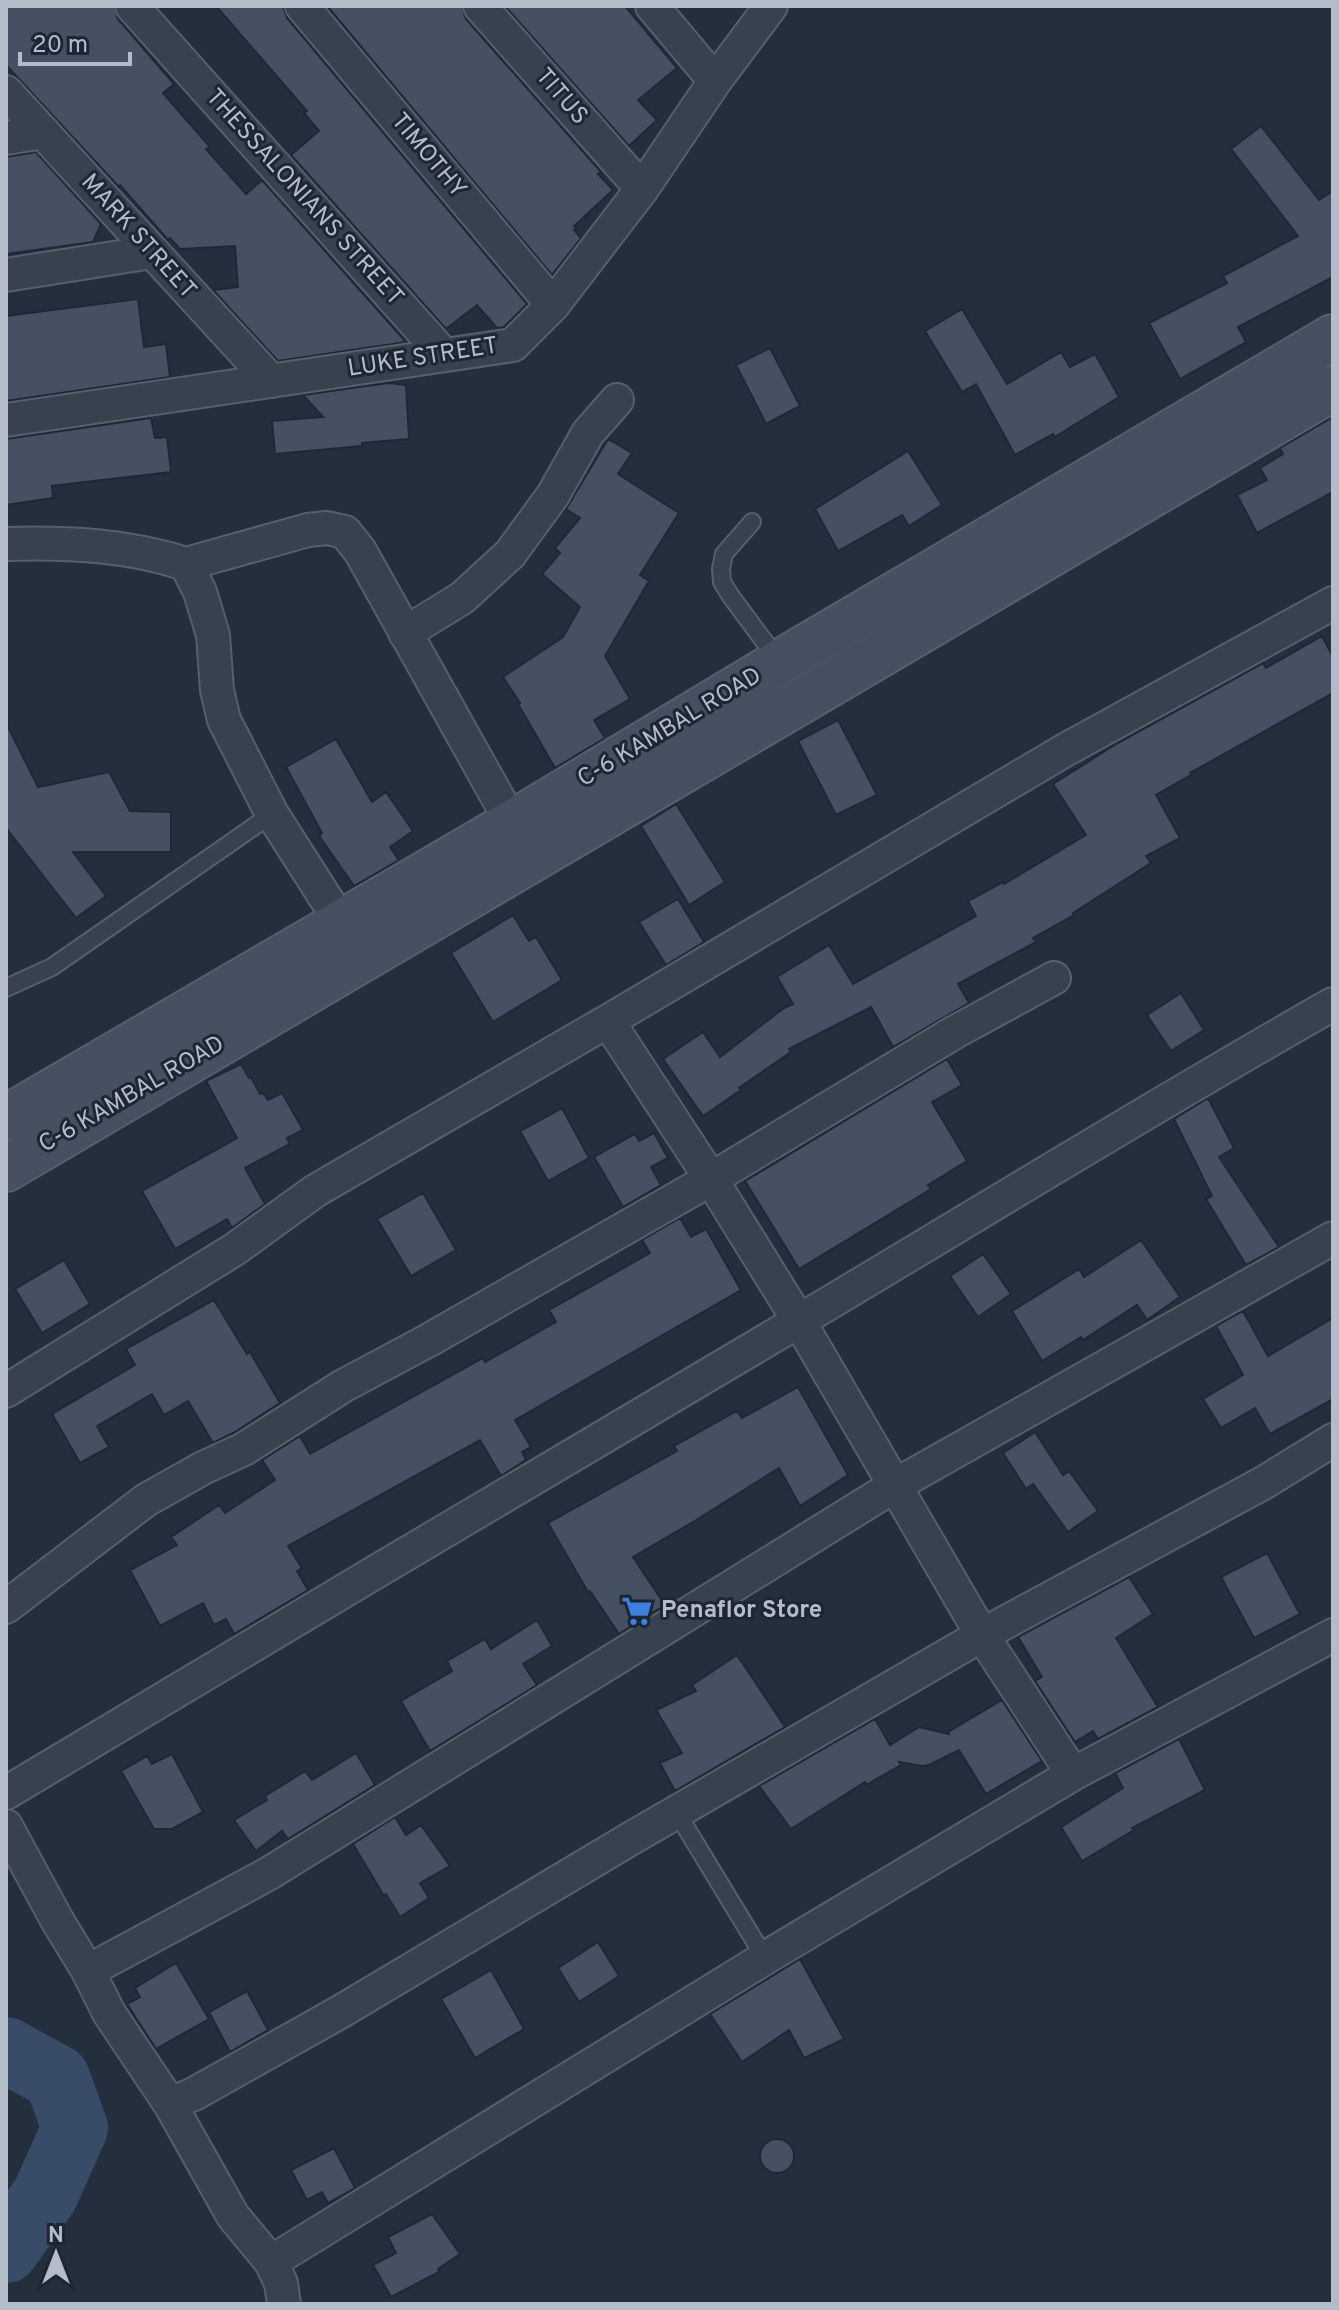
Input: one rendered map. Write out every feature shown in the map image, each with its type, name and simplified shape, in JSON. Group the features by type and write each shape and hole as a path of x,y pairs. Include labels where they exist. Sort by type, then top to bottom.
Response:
{"main road":[{"name":"C-6 KAMBAL ROAD","path":"6,1118 512,823 1333,337"},
{"name":"C-6 KAMBAL ROAD","path":"6,1169 1333,388"}],"street":[{"name":"THESSALONIANS STREET","path":"132,6 444,355"},
{"name":"TIMOTHY","path":"302,6 553,305"},
{"name":"TITUS","path":"480,6 642,189"},
{"path":"652,6 715,81"},
{"name":"LUKE STREET","path":"6,420 513,345 553,305 642,189 715,81 771,6"},
{"name":"MARK STREET","path":"6,92 271,381"},
{"path":"6,138 43,132"},
{"path":"6,275 152,252"},
{"path":"405,633 462,598 510,554 553,495 588,433 617,400"},
{"path":"6,544 57,542 153,553 186,564 308,530 327,528 345,532 360,551 512,823"},
{"path":"186,564 200,592 213,635 217,690 224,720 272,814 364,959"},
{"path":"6,1391 235,1249 315,1191 1065,750 1333,603"},
{"path":"6,1607 146,1500 244,1449 343,1386 711,1179 955,1032 1054,978"},
{"path":"6,1793 1201,1078 1333,1004"},
{"path":"608,1021 799,1321 982,1635 1073,1774"},
{"path":"88,1971 268,1874 894,1486 1333,1238"},
{"path":"170,2104 194,2094 301,2034 982,1635 1265,1482 1333,1440"},
{"path":"271,2262 765,1958 1073,1774 1333,1635"},
{"path":"6,1826 109,2013 170,2104 233,2216 271,2262 281,2283 284,2304"}],"lane":[{"path":"752,522 724,554 722,582 780,662"},
{"path":"6,988 52,967 272,814"},
{"path":"677,1813 765,1958"}],"building":[{"path":"6,6 114,6 118,19 174,84 163,93 210,147 206,149 246,194 262,180 406,342 278,361 213,290 238,287 235,246 180,249 170,238 168,240 6,65"},
{"path":"216,6 283,6 287,18 527,304 504,327 497,328 477,305 446,329 291,155 319,131 304,113 307,111"},
{"path":"327,6 462,6 466,19 601,172 598,174 613,190 574,226 581,238 552,275"},
{"path":"505,6 625,6 677,68 638,100 657,120 629,146"},
{"path":"1261,126 1319,200 1333,191 1333,277 1238,327 1246,342 1180,379 1149,323 1227,283 1223,276 1298,236 1231,149"},
{"path":"36,152 101,224 93,242 6,254 6,157"},
{"path":"138,299 144,347 166,344 170,377 6,401 6,316"},
{"path":"962,309 1007,384 1061,352 1070,367 1095,354 1119,397 1055,437 1053,434 1015,455 976,384 962,392 925,331"},
{"path":"770,348 800,406 766,424 736,365"},
{"path":"388,383 406,385 409,439 275,454 272,421 323,417 303,395"},
{"path":"1333,417 1333,492 1257,533 1237,495 1267,480 1260,468 1283,454 1280,448"},
{"path":"151,418 155,438 167,437 171,472 52,486 53,498 6,505 6,439"},
{"path":"608,439 632,453 618,474 679,513 640,575 649,581 605,656 630,699 594,720 605,738 555,768 503,677 563,637 580,607 542,574 560,553 555,548 580,518 566,509"},
{"path":"908,451 942,505 909,526 902,515 838,551 815,509"},
{"path":"1322,636 1333,657 1333,693 1156,795 1180,838 1146,856 1151,863 1074,915 1033,938 1036,942 958,984 969,1003 893,1047 871,1007 789,1049 791,1052 703,1116 663,1059 703,1032 720,1057 793,1004 777,977 829,945 853,984 976,916 968,901 1004,884 1086,835 1053,784 1116,744 1263,663 1266,668"},
{"path":"838,720 877,795 836,815 798,741"},
{"path":"6,723 38,787 109,772 130,811 171,812 171,852 73,852 106,896 76,918 6,828"},
{"path":"336,739 372,802 386,792 413,831 390,847 399,860 354,886 319,836 322,833 286,767"},
{"path":"676,804 725,882 689,905 641,826"},
{"path":"678,899 704,942 666,965 639,922"},
{"path":"513,915 529,941 536,937 562,980 493,1022 451,953"},
{"path":"1181,993 1204,1030 1171,1051 1147,1015"},
{"path":"947,1059 962,1085 932,1102 967,1161 928,1185 931,1189 799,1269 745,1181"},
{"path":"241,1064 260,1094 263,1093 268,1100 282,1093 303,1130 287,1138 290,1144 245,1168 265,1204 232,1228 227,1219 175,1249 142,1191 237,1138 206,1081"},
{"path":"1208,1098 1234,1148 1219,1157 1279,1247 1246,1265 1206,1199 1212,1196 1174,1119"},
{"path":"562,1108 589,1158 548,1181 520,1131"},
{"path":"654,1133 668,1158 651,1167 661,1185 623,1207 594,1157 635,1134 639,1141"},
{"path":"423,1193 456,1250 411,1276 377,1219"},
{"path":"680,1218 691,1237 706,1229 741,1290 515,1420 531,1447 522,1452 526,1460 501,1476 480,1440 288,1546 302,1568 297,1571 308,1590 234,1634 226,1619 214,1625 203,1603 160,1626 130,1570 177,1545 171,1537 219,1505 225,1513 275,1480 262,1460 300,1436 310,1454 483,1358 485,1362 556,1322 549,1310 650,1253 642,1240"},
{"path":"1141,1240 1180,1297 1147,1320 1137,1305 1083,1340 1081,1337 1042,1361 1012,1311 1079,1269 1084,1277"},
{"path":"983,1254 1011,1294 978,1317 950,1276"},
{"path":"64,1260 90,1304 42,1333 15,1289"},
{"path":"214,1300 280,1403 213,1443 188,1401 164,1415 152,1394 97,1426 109,1447 80,1463 52,1414 135,1365 126,1349"},
{"path":"1243,1311 1268,1356 1333,1318 1333,1399 1270,1434 1255,1408 1221,1428 1203,1399 1243,1375 1216,1326"},
{"path":"798,1387 848,1475 800,1506 779,1468 633,1557 665,1605 619,1634 588,1592 548,1523 677,1451 674,1446 737,1411 742,1418"},
{"path":"1035,1432 1063,1475 1069,1471 1098,1511 1068,1532 1033,1484 1026,1489 1003,1453"},
{"path":"1267,1553 1300,1614 1254,1638 1221,1577"},
{"path":"1129,1577 1153,1614 1116,1638 1158,1707 1098,1739 1093,1731 1075,1742 1035,1681 1042,1677 1018,1637"},
{"path":"537,1620 552,1646 523,1664 537,1685 430,1751 401,1701 452,1671 447,1661 485,1639 491,1649"},
{"path":"737,1655 785,1727 675,1791 660,1763 682,1753 656,1710 696,1691 692,1685"},
{"path":"1002,1700 1042,1761 986,1794 959,1750 929,1765 899,1762 901,1765 866,1785 865,1782 791,1829 759,1786 875,1719 890,1745 919,1727 949,1734"},
{"path":"1179,1739 1205,1790 1132,1828 1134,1830 1082,1861 1061,1827 1123,1788 1115,1773"},
{"path":"356,1753 375,1785 288,1839 282,1831 256,1851 234,1820 305,1771 312,1780"},
{"path":"172,1754 203,1812 172,1829 154,1829 121,1771 147,1756 152,1764"},
{"path":"395,1817 406,1835 421,1825 450,1866 420,1883 429,1898 400,1917 353,1844"},
{"path":"598,1942 619,1976 579,2002 558,1968"},
{"path":"800,1959 844,2039 804,2058 789,2030 742,2062 710,2014"},
{"path":"176,1963 209,2019 156,2049 127,2004 140,1997 135,1988"},
{"path":"491,1970 524,2029 475,2058 441,1999"},
{"path":"247,1991 268,2030 230,2052 209,2012"},
{"path":"777,2139 789,2144 794,2156 789,2168 777,2173 765,2168 760,2156 765,2144"},
{"path":"334,2148 355,2188 328,2203 322,2192 307,2200 291,2170"},
{"path":"432,2214 460,2254 438,2269 439,2272 391,2297 373,2265 396,2253 388,2237"}],"waterway":[{"path":"6,2050 57,2078 75,2128 45,2195 6,2250"}],"place":[{"name":"Penaflor Store","path":"637,1611"}]}
